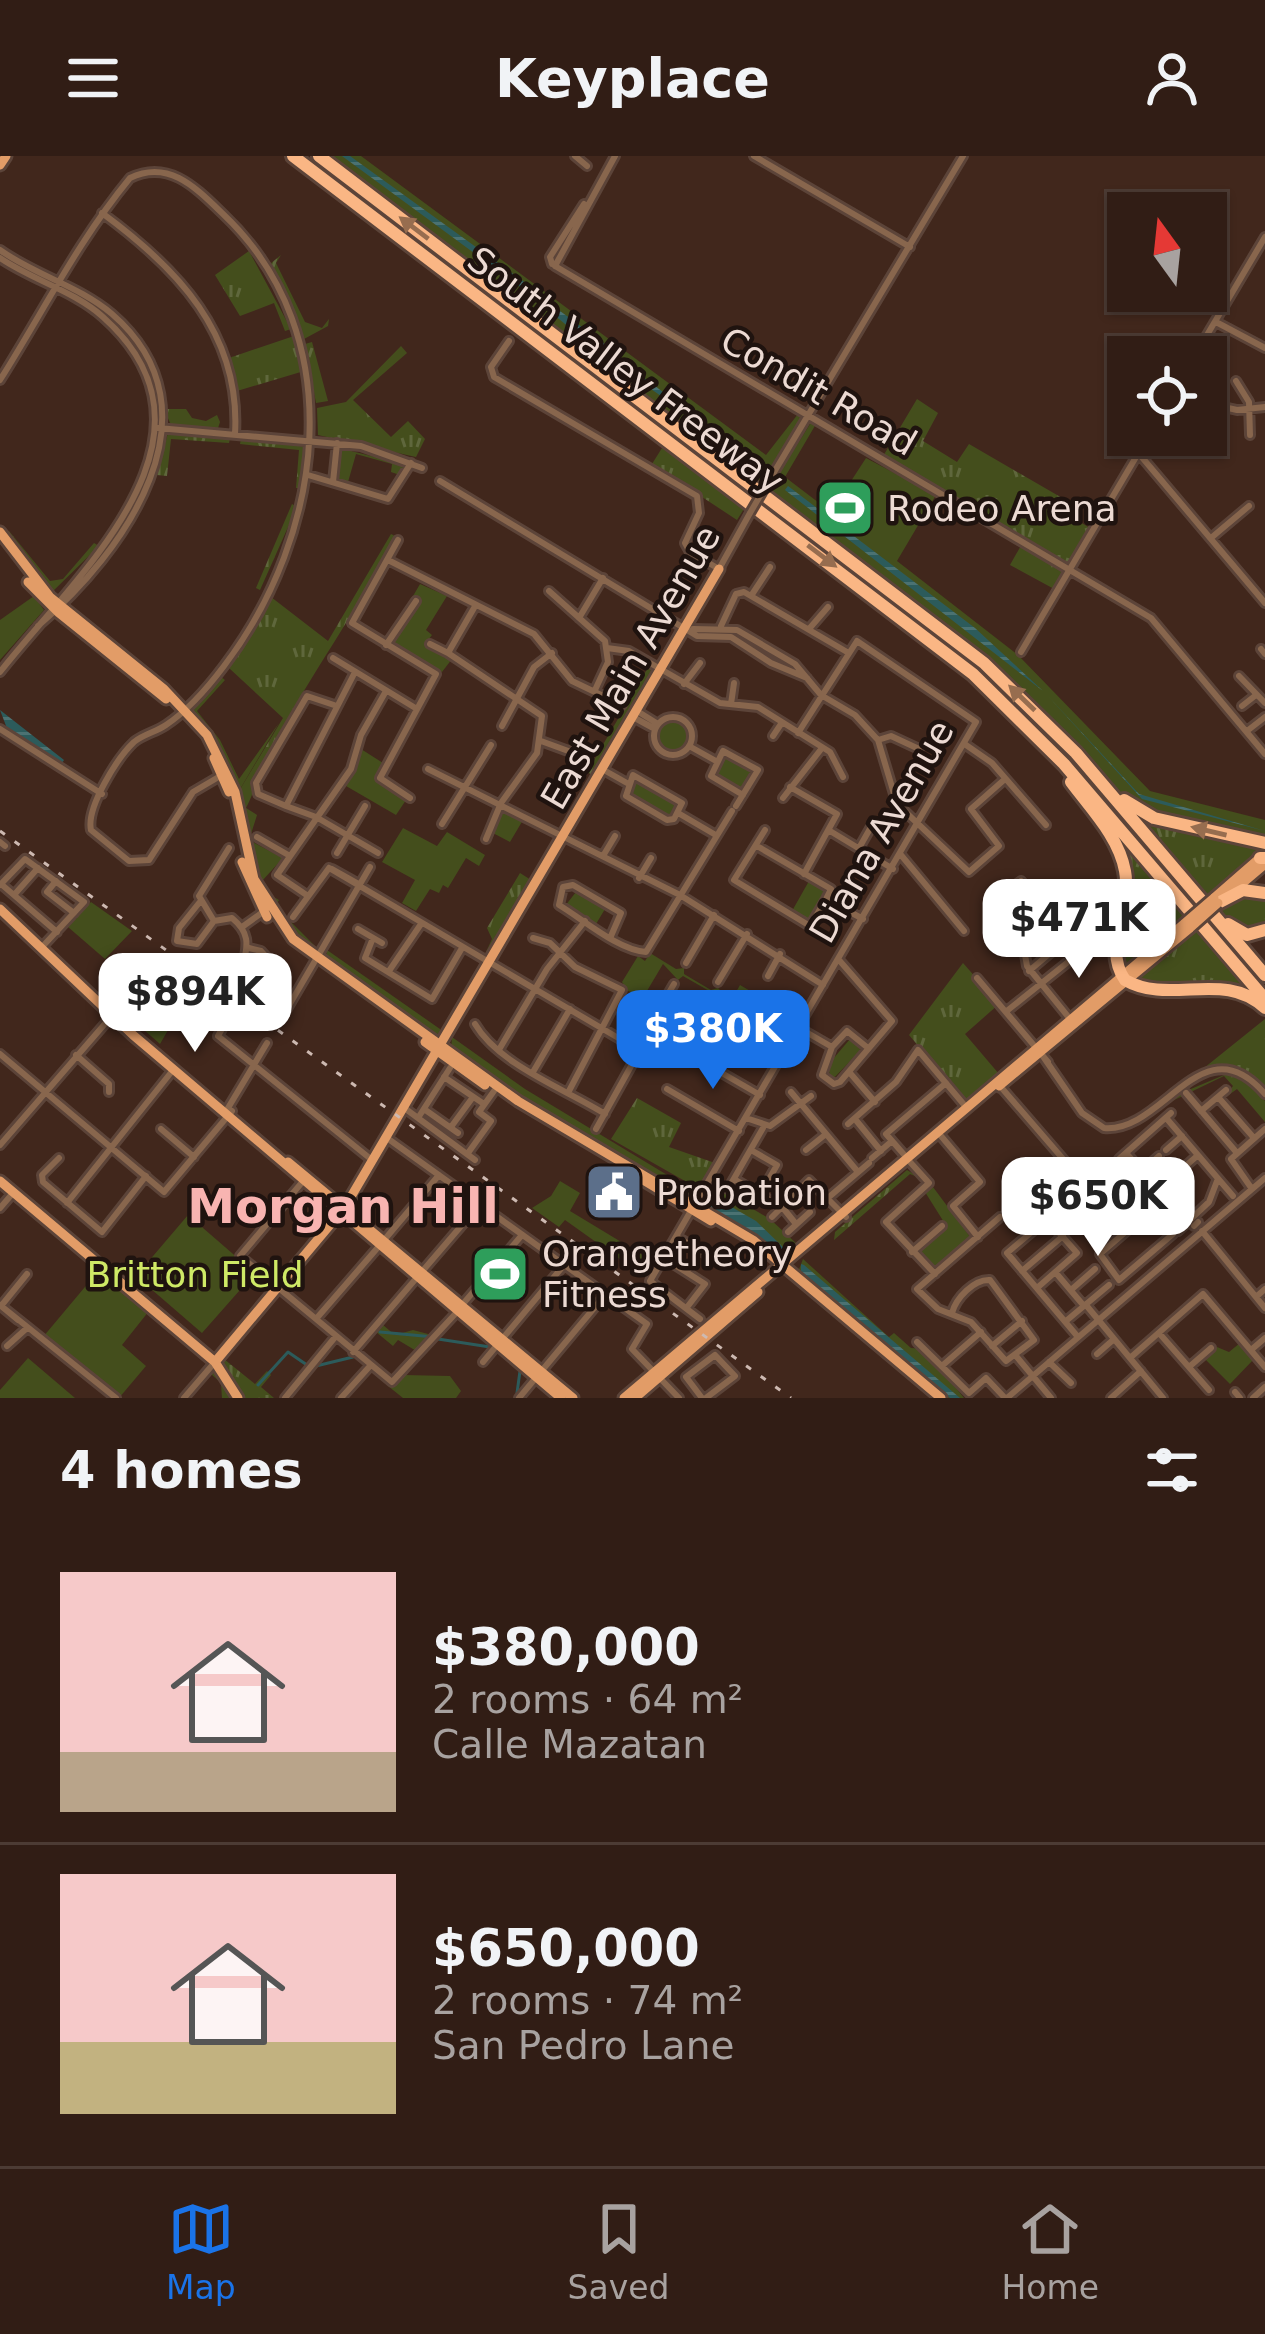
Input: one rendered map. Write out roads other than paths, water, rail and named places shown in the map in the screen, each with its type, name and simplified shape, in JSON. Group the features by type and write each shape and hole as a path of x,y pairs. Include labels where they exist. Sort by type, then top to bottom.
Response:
{"highway":[{"name":"South Valley Freeway","path":"291,156 923,633 1035,733 1265,1004"},
{"name":"South Valley Freeway","path":"325,159 933,621 1000,677 1076,753 1265,975"},
{"path":"1035,733 1121,857 1126,896 1115,959 1124,978 1149,989 1227,988 1265,1004"},
{"path":"1076,753 1144,814 1265,843"},
{"path":"1180,875 1235,929 1250,935 1265,931"},
{"path":"1216,901 1243,890 1265,893"}],"main road":[{"path":"0,165 6,156"},
{"path":"0,532 55,605"},
{"path":"0,544 55,605 183,710 227,770 259,891 281,926 316,960"},
{"name":"East Main Avenue","path":"214,1362 344,1209 689,628 718,569"},
{"path":"183,710 222,775 245,874 264,914 316,960 439,1048 783,1267 941,1398"},
{"path":"909,1160 1264,858"},
{"path":"0,909 141,1038 573,1398"},
{"path":"624,1398 1124,978"},
{"path":"439,1048 494,1091 694,1207"},
{"path":"959,1121 967,1106"},
{"path":"288,1162 344,1209"},
{"path":"0,1181 230,1374 240,1398"},
{"path":"783,1267 932,1398"},
{"path":"635,1398 658,1373"},
{"path":"539,1374 562,1398"}],"street":[{"path":"575,156 587,166"},
{"name":"Condit Road","path":"615,156 554,266 1151,618 1265,754"},
{"path":"754,156 910,247"},
{"name":"East Main Avenue","path":"718,569 963,156"},
{"path":"0,380 102,213 130,178 158,170 172,172 230,220 265,264 290,310 307,373 312,441 295,529 227,662 183,710 134,742 91,813 91,830 139,863 157,855 193,792 222,775"},
{"path":"102,213 155,253 199,301 228,368 235,434"},
{"path":"1207,336 1265,237"},
{"path":"2,256 56,286"},
{"path":"0,672 128,513 147,476 158,428 151,390 132,348 94,309 2,256"},
{"path":"1216,319 1262,346 1265,334"},
{"path":"509,341 491,367 494,377 693,493 700,507 685,538 686,548 718,569"},
{"path":"1236,381 1249,410 1250,435"},
{"path":"1227,406 1265,407"},
{"path":"158,428 337,443 422,468"},
{"path":"333,483 337,443"},
{"path":"1021,652 1136,456"},
{"path":"1141,456 1265,603"},
{"path":"308,475 388,499 411,463"},
{"path":"440,481 702,638 737,640 771,663 807,678"},
{"path":"1211,538 1249,506"},
{"path":"398,540 352,622 436,674 380,778 410,798"},
{"path":"388,560 541,639 572,681 622,705"},
{"path":"751,596 770,567"},
{"path":"579,618 603,578"},
{"path":"549,591 600,634 607,648 606,670 595,691"},
{"path":"722,638 721,628 740,591 847,652 798,733"},
{"path":"386,646 416,601"},
{"path":"809,629 828,607"},
{"path":"448,653 475,608"},
{"path":"689,628 737,630 779,654 821,695 855,715 878,740 897,804 966,871 973,871 999,847 971,809 1005,779"},
{"name":"Diana Avenue","path":"688,1306 650,1281 975,728 972,718 862,641 847,652"},
{"path":"430,644 542,716 541,741 527,770 500,803 486,839"},
{"path":"607,648 628,650 731,704 758,707 839,760 843,777"},
{"path":"502,726 534,667 552,653"},
{"path":"333,658 418,709"},
{"path":"684,683 700,663"},
{"path":"286,806 319,751 334,705 355,673"},
{"path":"1239,676 1265,703"},
{"path":"731,704 734,683"},
{"path":"308,896 277,875 352,769 361,736 386,691"},
{"path":"334,705 319,695 308,696 256,783 258,794 316,817 378,854"},
{"path":"1242,706 1256,695"},
{"path":"635,714 656,727"},
{"path":"667,715 694,731 689,746 680,757 651,741 667,715"},
{"path":"1247,730 1265,718"},
{"path":"773,736 781,724"},
{"path":"0,729 102,794"},
{"path":"878,740 892,736 919,749"},
{"path":"541,741 571,752 582,739"},
{"path":"442,824 491,746"},
{"path":"689,746 716,761"},
{"path":"966,746 1005,779 1046,825"},
{"path":"783,798 822,748"},
{"path":"610,936 621,913 565,884 557,904 610,936 646,952 714,834 743,795 757,767 726,749 711,776 743,795"},
{"path":"428,769 680,895 824,986"},
{"path":"602,770 627,783"},
{"path":"634,775 651,783 682,803 678,813 671,821 653,812 626,796 627,783 634,775"},
{"path":"790,787 837,814 804,874"},
{"path":"337,854 365,806"},
{"path":"678,813 714,834"},
{"path":"859,848 871,827"},
{"path":"755,845 832,889 810,926 734,880 755,845 765,830"},
{"path":"830,831 893,869"},
{"path":"603,856 615,836"},
{"path":"257,837 290,856"},
{"path":"230,848 179,928 177,941 197,944 214,921 232,919 243,928 249,948 242,985 282,1017 370,868"},
{"path":"902,855 964,931"},
{"path":"639,878 651,858"},
{"path":"42,947 74,913 84,902 25,859 0,884 56,932"},
{"path":"14,895 38,868"},
{"path":"293,917 328,868 603,1030 682,1050 760,1095"},
{"path":"1070,1019 1029,970 1017,937 992,902 1017,880 1078,953"},
{"path":"56,881 47,892 74,913"},
{"path":"1000,916 1030,892"},
{"path":"826,899 863,919"},
{"path":"199,903 214,921"},
{"path":"1017,937 1047,911"},
{"path":"243,928 264,914"},
{"path":"686,962 714,915"},
{"path":"500,1048 585,920"},
{"path":"389,971 422,923"},
{"path":"1008,1010 1078,953 1103,925"},
{"path":"358,929 382,943"},
{"path":"718,982 747,934"},
{"path":"373,938 364,958 432,999 462,948"},
{"path":"532,938 550,943 575,967 622,990 569,1091"},
{"path":"1029,970 1069,938"},
{"path":"249,948 261,951 281,970 267,1004"},
{"path":"768,976 780,954"},
{"path":"839,960 892,1016 868,1048 849,1072 834,1084 822,1075 832,1047 847,1030 868,1048"},
{"path":"977,978 1041,1051 1090,1122 1110,1129 1131,1125 1173,1091 1219,1069 1242,1072 1265,1094"},
{"path":"651,1040 654,1018 674,984"},
{"path":"682,1050 709,1005"},
{"path":"533,1072 570,1010"},
{"path":"0,1145 114,1013"},
{"path":"229,1016 218,1036 372,1160"},
{"path":"475,1024 533,1072 604,1114"},
{"path":"800,1028 832,1047"},
{"path":"596,1130 635,1059 638,1041"},
{"path":"0,1054 164,1192 227,1110 267,1043"},
{"path":"880,1151 851,1122 875,1102 917,1050 967,1106"},
{"path":"717,1070 728,1052"},
{"path":"76,1055 109,1084 110,1092"},
{"path":"68,1202 175,1067"},
{"path":"418,1118 450,1068"},
{"path":"849,1072 875,1102"},
{"path":"444,1077 473,1097 491,1120 467,1154"},
{"path":"935,1274 886,1222 929,1184 886,1134 946,1083"},
{"path":"994,1087 1076,1174"},
{"path":"667,1089 739,1131"},
{"path":"481,1108 494,1091"},
{"path":"790,1092 858,1172"},
{"path":"1186,1093 1237,1153"},
{"path":"1202,1111 1222,1094 1254,1138"},
{"path":"728,1189 763,1128 811,1096"},
{"path":"424,1109 454,1130 473,1097"},
{"path":"403,1107 475,1160"},
{"path":"1119,1159 1169,1116 1233,1196"},
{"path":"746,1118 763,1128"},
{"path":"160,1129 194,1157"},
{"path":"1252,1189 1232,1166 1237,1153 1265,1129"},
{"path":"806,1150 826,1134"},
{"path":"941,1136 980,1182 953,1206 978,1237"},
{"path":"1142,1171 1182,1136"},
{"path":"386,1137 647,1324 632,1348 679,1398"},
{"path":"829,1197 892,1141"},
{"path":"751,1150 778,1165 760,1195"},
{"path":"1127,1154 1196,1225 1265,1308"},
{"path":"1159,1189 1197,1156"},
{"path":"59,1158 42,1179 102,1232 146,1176"},
{"path":"316,1319 439,1175"},
{"path":"1178,1231 1196,1225 1265,1178"},
{"path":"734,1179 779,1206 796,1224"},
{"path":"304,1180 240,1256 392,1382 522,1235"},
{"path":"772,1217 808,1180 844,1215"},
{"path":"917,1342 969,1393 986,1378 1004,1398 1157,1269 1196,1225 1217,1181"},
{"path":"0,1208 13,1192"},
{"path":"353,1352 479,1204"},
{"path":"1152,1209 1173,1231 1148,1257 1119,1280 1100,1254 1152,1209"},
{"path":"788,1232 810,1212"},
{"path":"952,1313 959,1298 987,1279 1034,1340 1018,1358 1006,1361 981,1332 934,1306 917,1289 1000,1217"},
{"path":"1037,1288 1078,1253 1047,1219 1007,1252 1065,1322 1078,1337"},
{"path":"912,1252 942,1226"},
{"path":"1022,1270 1063,1236"},
{"path":"677,1237 711,1257"},
{"path":"1148,1257 1157,1269"},
{"path":"664,1258 705,1284 688,1306 700,1319"},
{"path":"484,1362 564,1265"},
{"path":"1071,1290 1095,1269"},
{"path":"1056,1273 1163,1398"},
{"path":"28,1274 0,1305 105,1395 116,1398"},
{"path":"1065,1322 1109,1285"},
{"path":"1256,1298 1265,1289"},
{"path":"1130,1358 1203,1294 1265,1366"},
{"path":"519,1398 605,1295"},
{"path":"992,1346 1022,1321"},
{"path":"7,1346 27,1328"},
{"path":"943,1365 981,1332"},
{"path":"1159,1333 1209,1390"},
{"path":"284,1398 336,1336"},
{"path":"1251,1350 1265,1338"},
{"path":"1096,1354 1114,1340"},
{"path":"1189,1367 1211,1348"},
{"path":"715,1355 735,1370 704,1398 683,1373 715,1355"},
{"path":"1018,1358 1051,1398"},
{"path":"184,1398 214,1362"},
{"path":"1049,1362 1071,1383"},
{"path":"340,1398 370,1366"},
{"path":"1111,1398 1141,1371"},
{"path":"1253,1398 1265,1388"}],"water":[{"path":"342,156 350,156 534,289 534,297"},
{"path":"541,297 609,347 603,355 537,301"},
{"path":"612,348 611,353 763,467 605,357"},
{"path":"788,486 975,628 1043,691 785,490"},
{"path":"1047,695 1139,794 1265,831 1142,799"},
{"path":"0,710 64,760 62,763 8,731"},
{"path":"709,1194 756,1221 787,1251 779,1253 703,1202"},
{"path":"801,1264 960,1398 950,1398 801,1273"}],"waterway":[{"path":"380,1332 434,1337"},
{"path":"438,1339 490,1347"},
{"path":"258,1385 288,1352 307,1365"},
{"path":"316,1366 353,1357"},
{"path":"517,1393 520,1371"}],"railway":[{"path":"0,831 791,1398"}],"place":[{"name":"Rodeo Arena","path":"845,508"},
{"name":"Probation","path":"614,1192"},
{"name":"Orangetheory Fitness","path":"500,1274"}],"district":[{"name":"Morgan Hill","path":"343,1206"}],"park label":[{"name":"Britton Field","path":"195,1274"}]}
